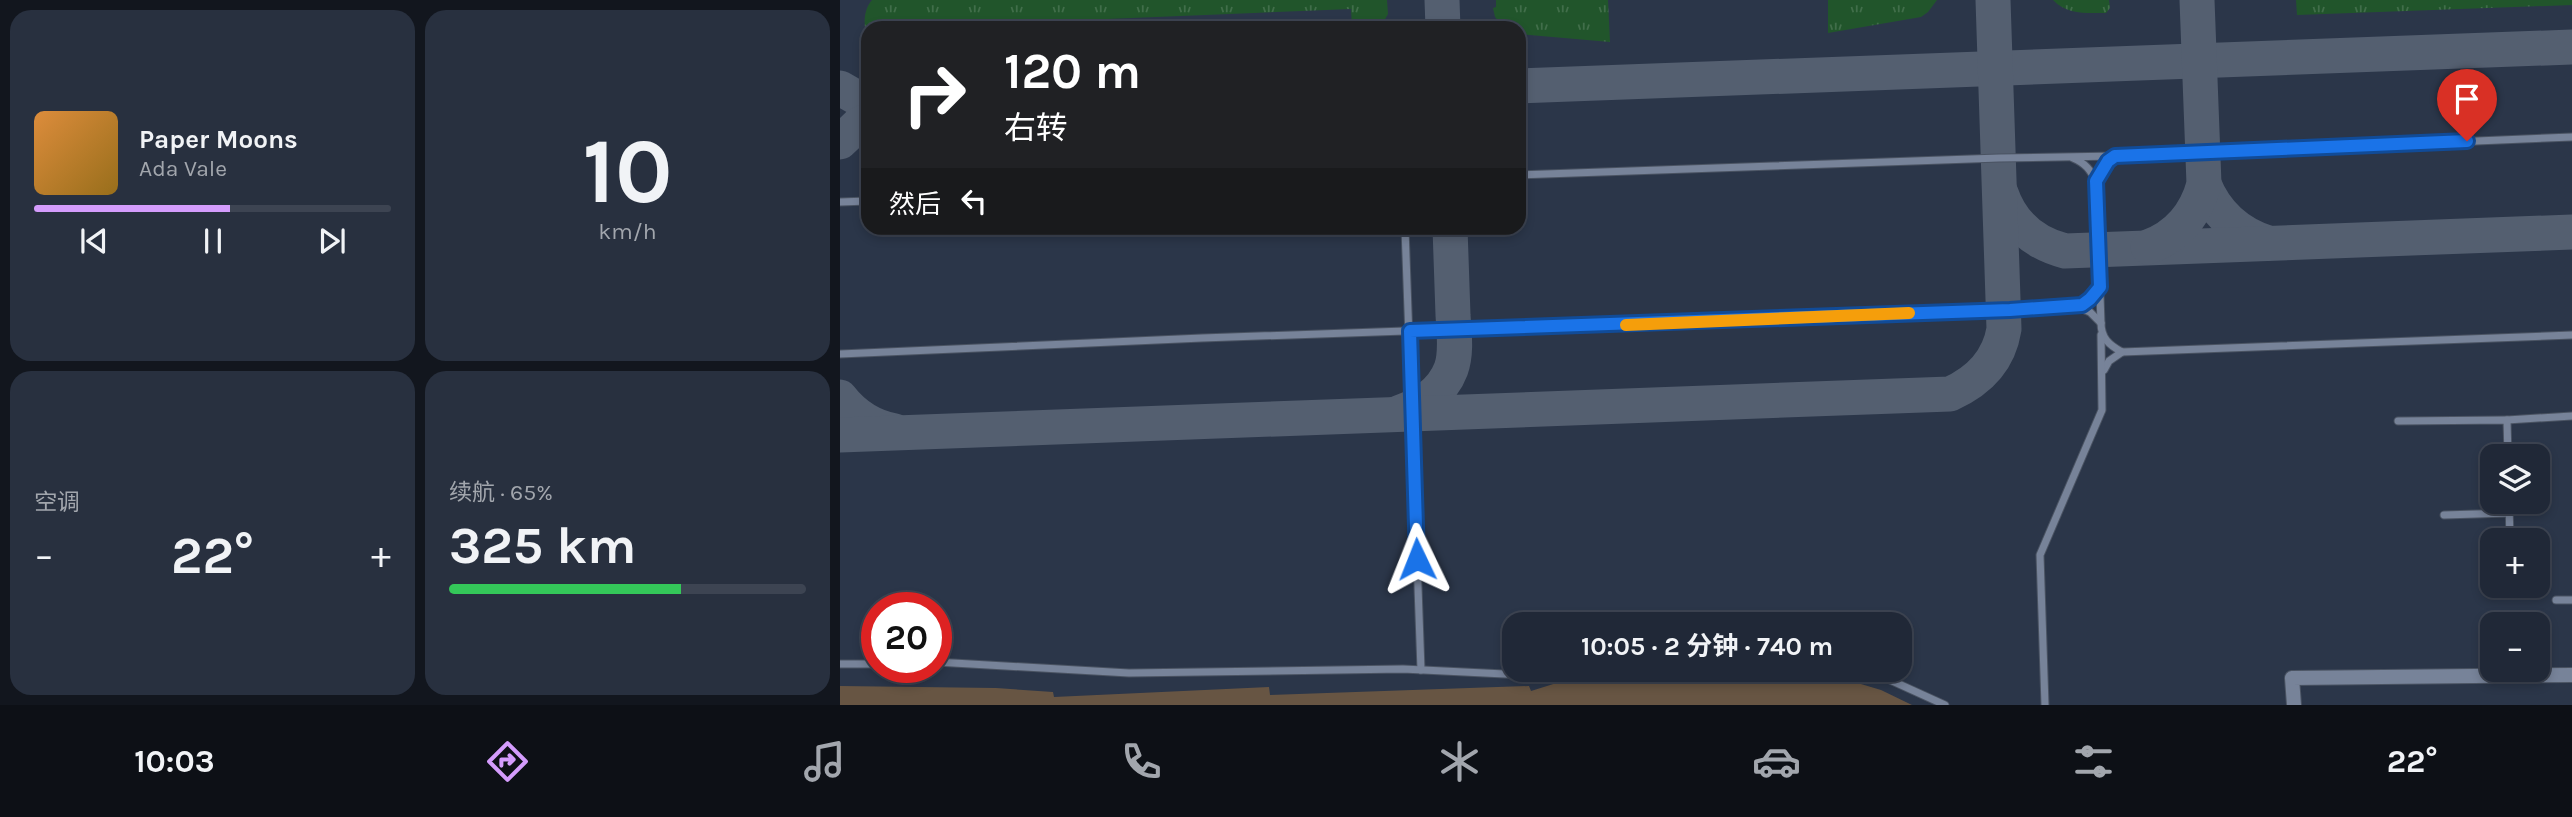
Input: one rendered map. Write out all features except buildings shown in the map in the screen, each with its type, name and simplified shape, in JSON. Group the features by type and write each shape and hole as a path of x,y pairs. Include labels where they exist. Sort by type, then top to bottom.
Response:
{"street":[{"path":"2294,705 2292,678 2572,674"}],"lane":[{"path":"1526,175 2115,156 2572,137"},
{"path":"2096,181 2108,161 2115,156"},
{"path":"2045,705 2040,555 2102,410 2104,371 2096,181 2091,171 2081,162 2069,157"},
{"path":"840,202 861,201"},
{"path":"1405,235 1420,670"},
{"path":"840,354 2074,306 2082,305 2100,287"},
{"path":"2074,306 2090,312 2101,323"},
{"path":"2101,334 2111,346 2122,352 2572,335"},
{"path":"2104,371 2109,361 2122,352"},
{"path":"2398,421 2507,420 2572,416"},
{"path":"2507,420 2508,444"},
{"path":"2444,515 2480,514"},
{"path":"2556,600 2572,600"},
{"path":"840,664 861,664"},
{"path":"952,664 1129,673 1420,670 1502,674"},
{"path":"1894,682 1945,705"}],"green space":[{"path":"872,0 1387,0 1388,14 1384,21 1352,21 1351,9 1058,21 865,21"},
{"path":"1496,0 1608,0 1610,42 1526,35 1526,21 1499,21 1493,8 1496,7"},
{"path":"1828,0 1937,0 1921,17 1828,33"},
{"path":"2053,0 2109,0 2110,8 2106,13 2077,12 2058,5"},
{"path":"2296,0 2572,0 2572,5 2297,15"}],"taxiway":[{"path":"1442,0 1443,21"},
{"path":"840,435 1950,394 1970,383 1986,368 1998,350 2004,329 1993,0"},
{"path":"2148,247 2168,237 2184,223 2196,205 2204,184 2197,0"},
{"path":"1526,86 2572,47"},
{"path":"840,88 861,100"},
{"path":"840,142 861,124"},
{"path":"2204,184 2221,213 2229,221 2247,234 2268,243"},
{"path":"2001,193 2011,214 2025,230 2043,243 2065,251 2572,232"},
{"path":"1398,413 1423,402 1436,391 1447,377 1453,363 1455,342 1450,235"},
{"path":"840,397 864,419 895,431"}],"slow traffic":[{"path":"1626,325 1909,313"}],"route":[{"path":"1417,559 1410,331 1683,323 2082,305 2100,287 2096,181 2108,161 2115,156 2467,141"}]}
